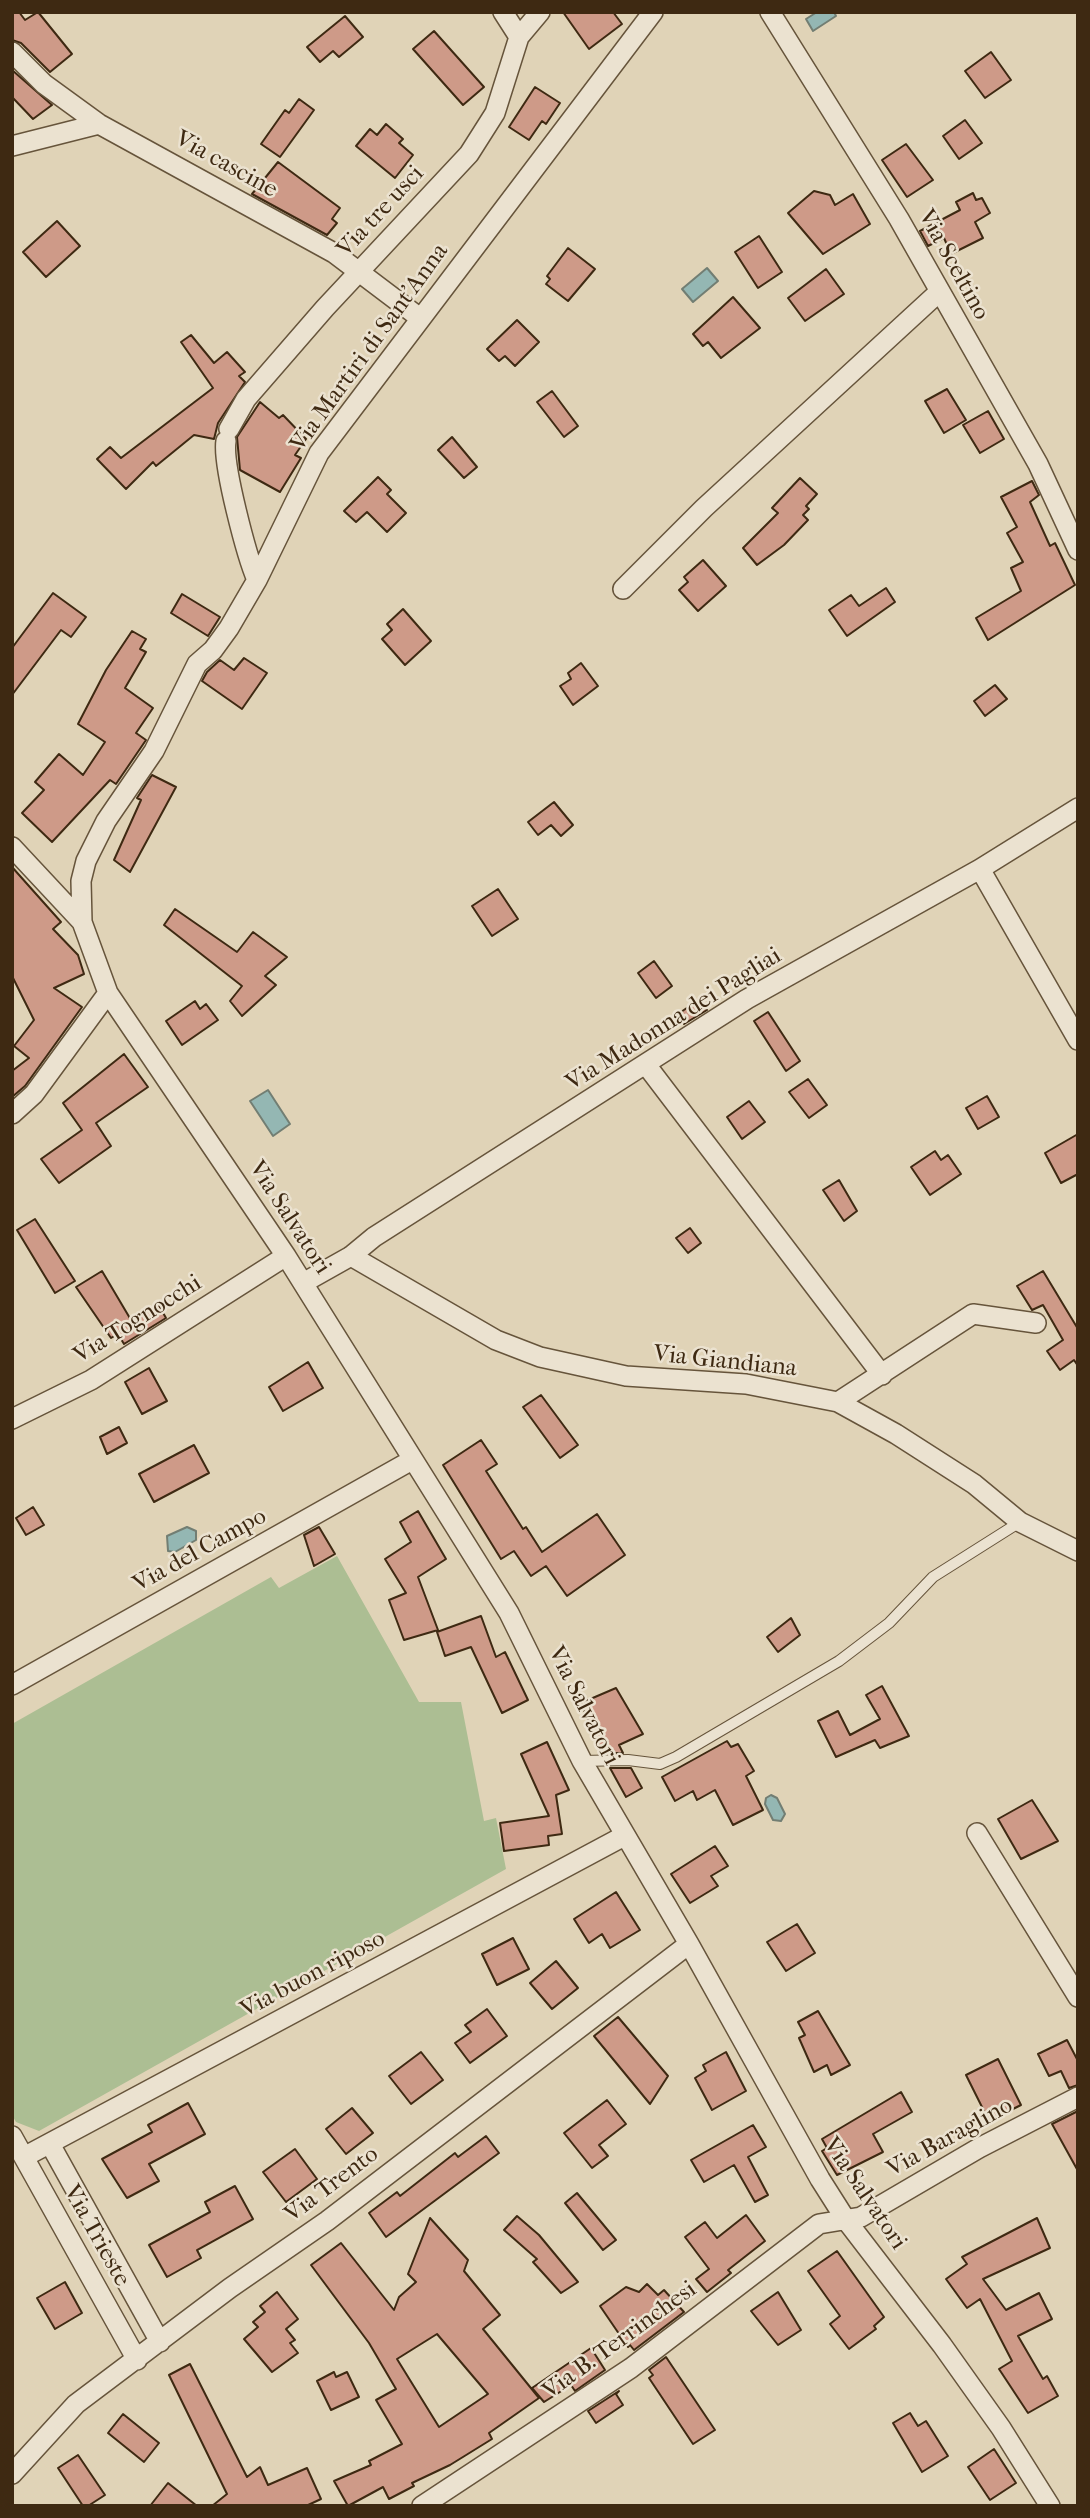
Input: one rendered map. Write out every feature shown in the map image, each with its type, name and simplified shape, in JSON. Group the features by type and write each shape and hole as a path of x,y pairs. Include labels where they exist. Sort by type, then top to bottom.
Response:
{"street":[{"path":"503,12 519,37"},
{"name":"Via tre usci","path":"257,580 227,462 228,435 246,399 469,154 495,113 519,37 540,12"},
{"name":"Via Martiri di Sant'Anna","path":"82,922 81,881 86,861 106,821 154,751 197,664 213,650 229,628 257,580 319,453 653,12"},
{"name":"Via Sceltino","path":"770,12 899,219 1038,464 1078,550"},
{"name":"Via cascine","path":"12,52 44,84 99,124 334,253 420,318"},
{"path":"12,146 99,124"},
{"path":"623,589 724,489 939,292"},
{"name":"Via Madonna dei Pagliai","path":"303,1283 351,1256 374,1237 647,1066 747,999 980,869 1078,808"},
{"path":"12,847 82,922"},
{"path":"980,869 1078,1040"},
{"name":"Via Salvatori","path":"82,922 108,993 286,1256 509,1613 582,1761 689,1944 820,2179 846,2220 942,2345 1001,2428 1050,2506"},
{"path":"12,1114 34,1094 108,993"},
{"path":"647,1066 882,1376"},
{"name":"Via Tognocchi","path":"12,1419 91,1380 286,1256"},
{"name":"Via Giandiana","path":"351,1256 496,1340 540,1357 626,1376 746,1384 838,1402 957,1473 1020,1522 1078,1551"},
{"path":"838,1402 882,1376 973,1314 1036,1322"},
{"name":"Via del Campo","path":"12,1685 412,1461"},
{"path":"977,1833 1078,1997"},
{"name":"Via buon riposo","path":"24,2157 624,1836"},
{"name":"Via Trento","path":"12,2474 76,2404 327,2221 689,1944"},
{"name":"Via Baraglino","path":"846,2220 861,2217 979,2148 1078,2097"},
{"name":"Via Trieste","path":"12,2136 137,2360"},
{"name":"Via Trieste","path":"50,2144 160,2342"},
{"name":"Via B. Terrinchesi","path":"422,2506 631,2368 819,2224 846,2220"}],"lane":[{"path":"582,1761 628,1760 660,1764 676,1757 839,1661 889,1623 933,1577 1020,1522"}],"green space":[{"path":"337,1556 419,1702 461,1702 484,1821 496,1818 506,1869 39,2131 16,2122 12,2115 12,1724 271,1577 279,1588"}],"water":[{"path":"817,12 834,12 836,16 813,31 806,19"},
{"path":"707,268 718,281 693,302 682,289"},
{"path":"268,1090 290,1124 273,1136 250,1101"},
{"path":"187,1527 196,1531 196,1540 175,1552 168,1551 167,1536"},
{"path":"771,1795 777,1798 785,1814 781,1821 773,1820 765,1804 766,1798"}],"building":[{"path":"12,12 19,12 25,20 38,12 72,54 50,72 21,43 12,40"},
{"path":"563,12 613,12 622,24 589,49"},
{"path":"345,16 363,37 339,57 333,51 320,62 307,47"},
{"path":"434,31 484,87 463,105 413,49"},
{"path":"991,52 1011,80 985,98 965,71"},
{"path":"12,70 52,105 33,119 12,97"},
{"path":"535,87 560,103 546,124 542,121 529,140 509,127"},
{"path":"299,99 314,110 280,157 261,144 285,110 289,113"},
{"path":"965,120 982,143 959,159 943,136"},
{"path":"386,124 403,139 399,143 413,155 395,178 356,146 370,129 377,135"},
{"path":"906,144 933,180 907,197 882,160"},
{"path":"278,162 340,208 332,219 337,223 327,235 252,194"},
{"path":"814,191 830,195 835,205 853,194 870,224 823,254 788,213"},
{"path":"973,193 976,200 982,198 990,213 975,222 983,238 951,254 944,238 928,246 920,231 960,210 956,202"},
{"path":"57,221 80,246 46,277 23,252"},
{"path":"759,236 782,272 758,288 735,252"},
{"path":"568,248 595,269 568,301 546,284 550,279 547,276"},
{"path":"826,269 844,294 805,321 788,298"},
{"path":"733,297 760,328 721,358 708,342 703,346 693,334"},
{"path":"517,320 539,342 515,366 505,356 499,361 487,349"},
{"path":"191,335 214,363 227,352 245,372 239,376 245,382 218,423 214,439 194,435 156,466 153,462 126,489 97,459 110,447 121,458 213,388 181,342"},
{"path":"947,389 966,420 944,433 925,401"},
{"path":"552,391 578,426 564,437 537,402"},
{"path":"260,402 279,418 283,415 306,439 295,455 301,458 280,492 240,470 237,437"},
{"path":"988,411 1004,439 980,453 963,425"},
{"path":"452,437 477,467 464,478 438,450"},
{"path":"378,477 391,490 387,494 406,513 387,532 367,512 356,522 344,511"},
{"path":"800,478 817,494 806,506 809,509 803,515 808,520 784,545 757,565 743,548 778,513 772,508"},
{"path":"1032,481 1039,495 1030,502 1050,546 1055,543 1075,585 988,640 976,618 1021,591 1011,568 1023,562 1007,533 1017,527 1001,497"},
{"path":"703,560 726,586 698,611 679,590 688,582 684,577"},
{"path":"886,588 895,602 847,636 829,610 851,595 859,606"},
{"path":"53,593 86,617 71,637 61,630 12,695 12,648"},
{"path":"182,594 220,617 208,636 171,613"},
{"path":"403,609 431,641 405,665 382,639 392,630 387,624"},
{"path":"132,631 146,639 140,649 146,652 125,688 153,708 136,733 146,740 116,784 110,780 52,842 22,813 44,790 35,782 59,754 83,775 105,742 78,724 106,670"},
{"path":"244,658 267,673 242,709 202,681 220,660 234,670"},
{"path":"581,663 598,686 573,705 560,686 571,679 568,673"},
{"path":"995,685 1007,699 985,716 974,701"},
{"path":"152,775 176,787 130,872 114,860 141,800 137,798"},
{"path":"554,802 573,825 561,836 551,825 538,835 528,822"},
{"path":"12,867 61,922 53,929 78,955 84,974 54,988 82,1007 25,1086 12,1097 12,1071 29,1058 14,1046 34,1020 12,976"},
{"path":"498,889 518,919 492,936 472,906"},
{"path":"175,909 237,952 253,932 287,957 265,976 276,985 242,1016 230,1001 242,986 164,925"},
{"path":"654,961 672,986 656,998 638,973"},
{"path":"700,999 707,1010 684,1024 678,1014"},
{"path":"195,1001 200,1009 206,1004 218,1020 182,1045 166,1021"},
{"path":"768,1012 800,1061 786,1071 754,1021"},
{"path":"124,1054 148,1087 96,1123 111,1146 59,1183 41,1159 82,1130 63,1103"},
{"path":"808,1079 827,1105 809,1118 789,1092"},
{"path":"987,1096 999,1117 978,1129 966,1108"},
{"path":"749,1101 765,1122 742,1139 727,1117"},
{"path":"1078,1134 1078,1174 1061,1183 1045,1153"},
{"path":"935,1151 941,1160 948,1155 961,1174 930,1195 911,1167"},
{"path":"839,1180 857,1211 844,1221 823,1190"},
{"path":"35,1219 75,1281 55,1293 17,1230"},
{"path":"690,1228 701,1243 688,1253 676,1238"},
{"path":"102,1271 131,1320 158,1304 166,1318 124,1344 118,1334 111,1338 76,1287"},
{"path":"1043,1271 1078,1329 1078,1366 1074,1360 1060,1370 1047,1351 1063,1340 1043,1305 1032,1310 1017,1286"},
{"path":"308,1362 323,1388 283,1411 269,1387"},
{"path":"149,1368 167,1401 142,1414 125,1382"},
{"path":"541,1395 578,1445 560,1458 523,1407"},
{"path":"119,1427 127,1443 107,1454 100,1437"},
{"path":"481,1440 497,1464 486,1471 523,1529 526,1527 542,1552 597,1514 625,1555 567,1596 546,1566 531,1576 514,1551 501,1559 443,1465"},
{"path":"194,1445 209,1473 154,1502 139,1474"},
{"path":"33,1507 44,1525 26,1535 16,1518"},
{"path":"418,1511 446,1559 418,1577 438,1630 404,1640 389,1600 406,1593 385,1559 411,1542 400,1522"},
{"path":"319,1527 335,1554 314,1566 304,1535"},
{"path":"481,1616 496,1657 505,1652 528,1700 502,1713 471,1647 445,1656 437,1632"},
{"path":"791,1618 800,1635 778,1652 767,1637"},
{"path":"882,1686 909,1736 880,1748 875,1740 836,1757 818,1721 838,1711 850,1735 880,1719 866,1695"},
{"path":"616,1688 643,1734 619,1745 623,1753 602,1753 581,1703"},
{"path":"727,1741 731,1747 738,1744 754,1771 746,1776 763,1810 733,1825 715,1790 697,1800 693,1791 675,1801 662,1777"},
{"path":"547,1742 569,1790 556,1795 562,1834 548,1836 549,1845 504,1851 500,1823 549,1816 521,1754"},
{"path":"610,1768 631,1768 642,1788 626,1797"},
{"path":"1032,1800 1058,1841 1021,1859 998,1819"},
{"path":"715,1846 728,1866 711,1876 718,1886 690,1903 671,1874"},
{"path":"616,1892 640,1930 610,1948 602,1934 589,1943 574,1919"},
{"path":"797,1924 815,1953 786,1971 767,1942"},
{"path":"513,1938 529,1969 497,1985 482,1954"},
{"path":"556,1961 578,1988 552,2009 530,1983"},
{"path":"487,2009 507,2036 470,2063 455,2043 471,2032 465,2025"},
{"path":"818,2011 850,2065 831,2075 827,2065 814,2072 799,2038 805,2035 798,2022"},
{"path":"618,2017 668,2076 650,2104 594,2036"},
{"path":"1067,2040 1078,2061 1078,2085 1069,2088 1061,2071 1049,2076 1038,2054"},
{"path":"421,2052 443,2080 411,2104 389,2076"},
{"path":"726,2052 746,2091 712,2110 695,2078 706,2071 703,2065"},
{"path":"998,2059 1021,2105 989,2121 966,2075"},
{"path":"901,2092 912,2112 873,2134 883,2152 837,2175 822,2151 827,2148 822,2139"},
{"path":"607,2100 626,2124 599,2145 608,2156 592,2168 564,2133"},
{"path":"188,2103 205,2134 149,2164 159,2181 127,2198 102,2159 152,2132 148,2125"},
{"path":"352,2108 373,2133 346,2154 326,2129"},
{"path":"1078,2111 1078,2171 1052,2124"},
{"path":"753,2125 766,2147 748,2157 768,2195 755,2202 734,2165 704,2182 691,2160"},
{"path":"486,2136 499,2153 386,2237 369,2213 397,2192 400,2196 455,2153 458,2157"},
{"path":"295,2149 317,2179 286,2202 263,2172"},
{"path":"235,2186 253,2219 197,2250 201,2258 167,2277 149,2245 210,2212 205,2202"},
{"path":"577,2193 616,2240 603,2250 565,2203"},
{"path":"746,2215 765,2241 728,2270 731,2273 707,2292 696,2279 709,2269 685,2237 705,2222 717,2238"},
{"path":"517,2216 539,2235 578,2282 561,2293 533,2262 537,2259 504,2230"},
{"path":"430,2218 468,2260 464,2271 500,2315 483,2329 539,2398 489,2433 492,2439 450,2465 412,2483 414,2486 389,2499 383,2487 348,2506 334,2481 371,2465 369,2461 402,2444 376,2400 396,2389 369,2343 311,2265 341,2243 394,2310 399,2297 416,2282 408,2274","holes":["437,2334 488,2394 439,2427 397,2359"]},
{"path":"1037,2218 1050,2248 983,2279 1006,2310 1039,2293 1052,2319 1018,2336 1043,2379 1047,2376 1058,2396 1028,2413 999,2369 1012,2361 980,2299 967,2308 946,2279 967,2264 962,2257"},
{"path":"837,2251 884,2317 874,2326 876,2329 849,2349 830,2324 840,2316 808,2271"},
{"path":"65,2282 82,2313 55,2329 37,2298"},
{"path":"647,2284 658,2295 664,2290 684,2312 634,2350 630,2345 628,2347 600,2306 626,2287 639,2292"},
{"path":"277,2292 298,2319 286,2329 295,2340 290,2343 298,2353 272,2372 244,2339 258,2327 253,2322 265,2312 260,2306"},
{"path":"778,2292 801,2330 778,2345 751,2311"},
{"path":"591,2348 605,2370 575,2391 571,2385 544,2402 532,2388"},
{"path":"666,2357 715,2430 693,2444 649,2378 653,2375 649,2370"},
{"path":"190,2364 247,2477 260,2467 268,2485 307,2468 321,2499 306,2506 212,2506 227,2494 169,2375"},
{"path":"334,2372 336,2377 347,2372 359,2397 331,2410 317,2381"},
{"path":"619,2391 616,2394 623,2405 596,2423 588,2411"},
{"path":"910,2413 918,2426 926,2421 948,2456 922,2472 893,2423"},
{"path":"123,2414 159,2443 144,2462 108,2433"},
{"path":"994,2449 1016,2483 990,2500 968,2467"},
{"path":"78,2455 105,2495 88,2506 83,2506 58,2468"},
{"path":"168,2483 197,2506 150,2506"}]}
